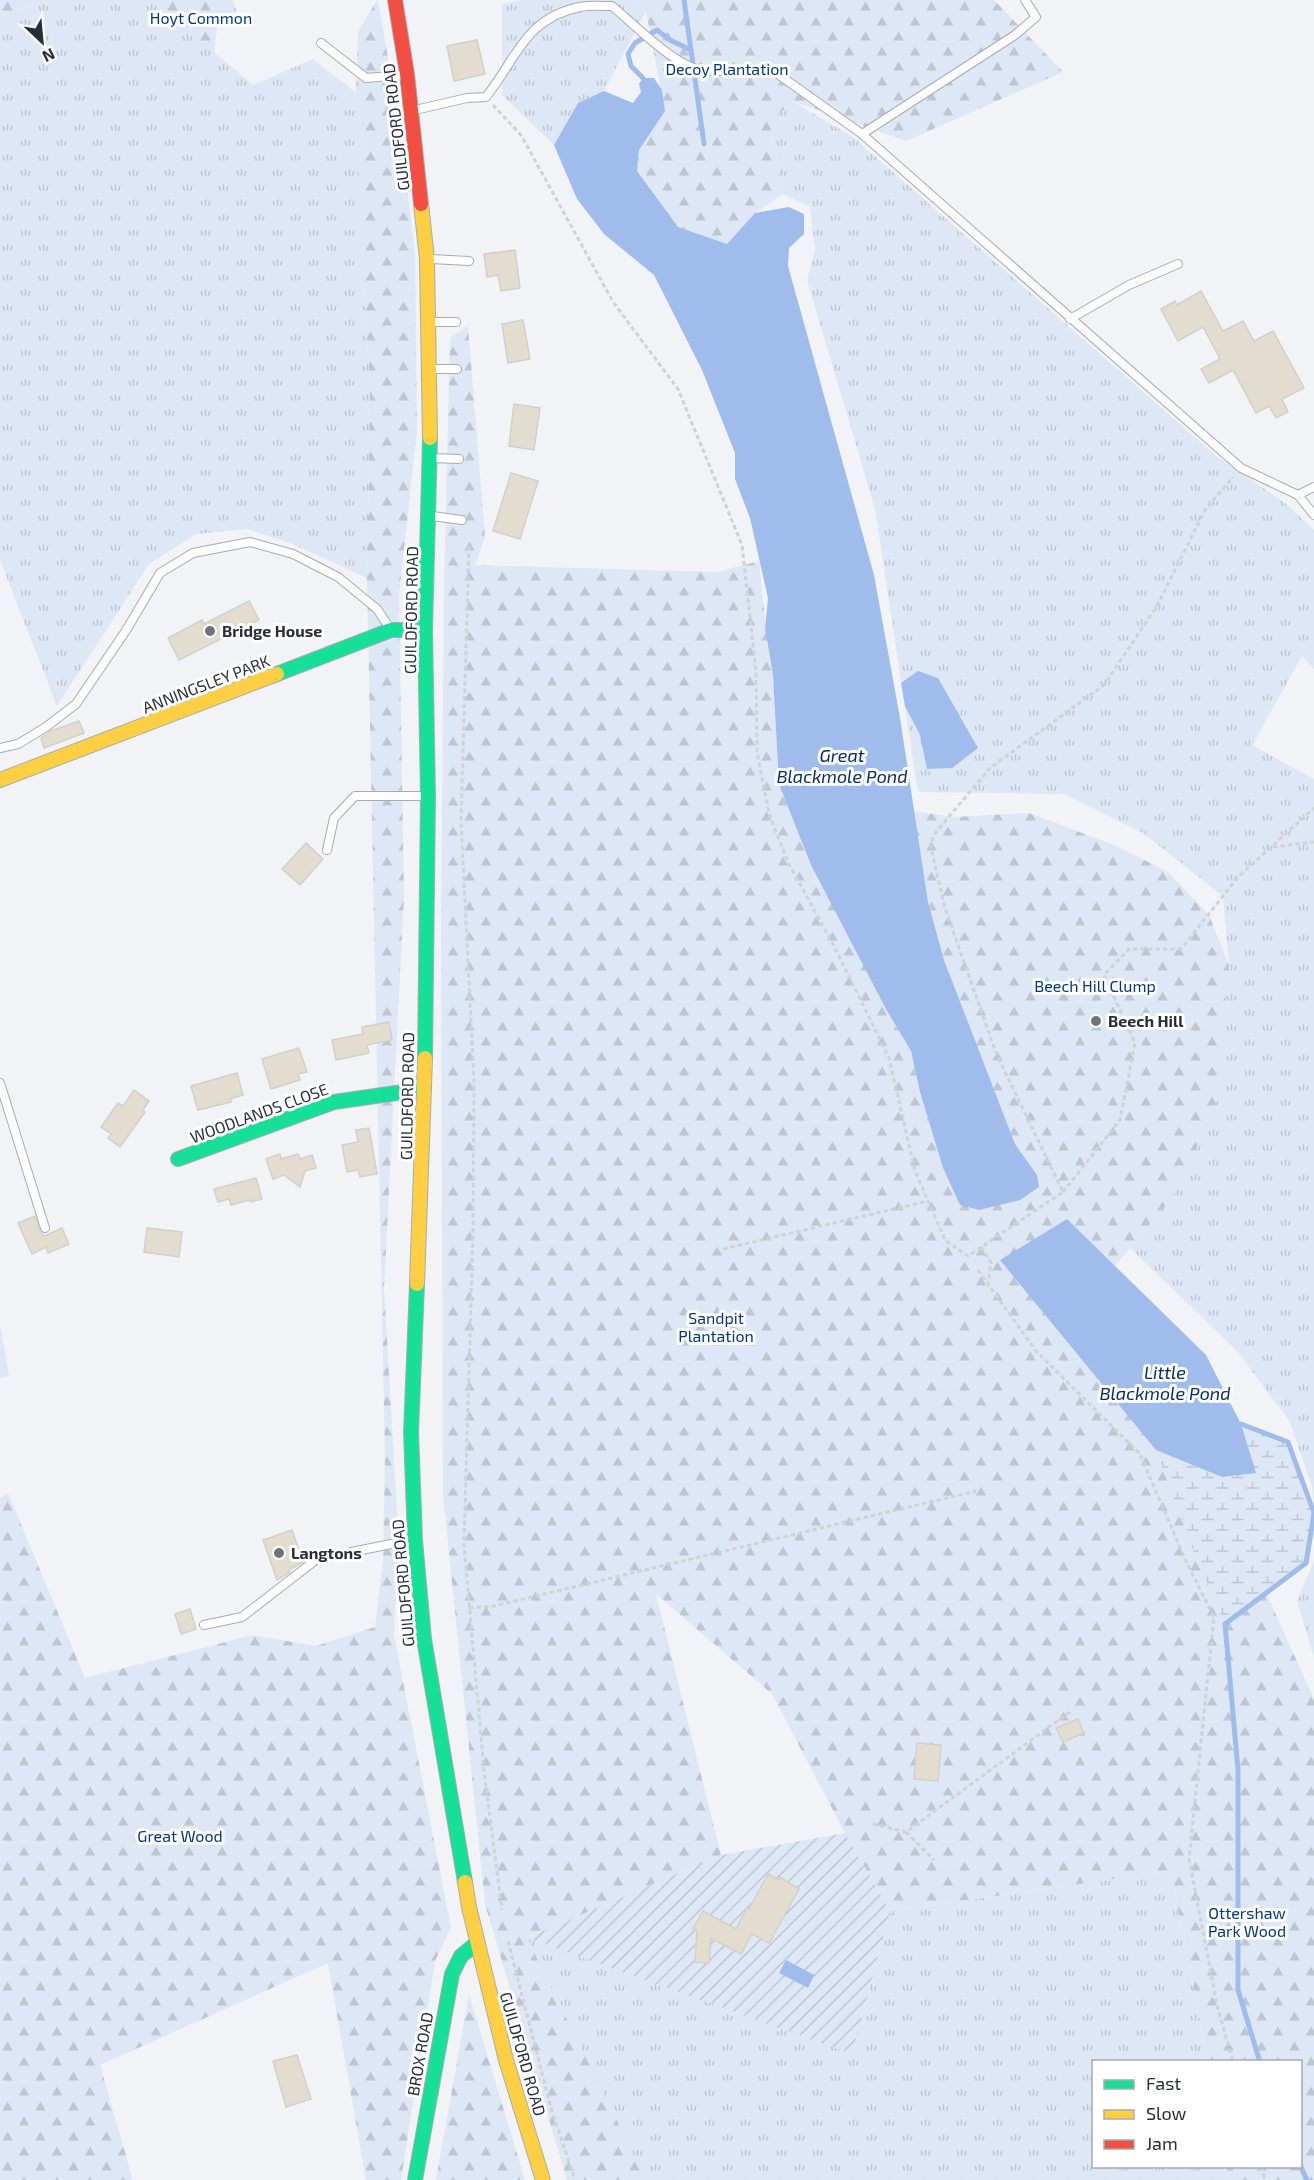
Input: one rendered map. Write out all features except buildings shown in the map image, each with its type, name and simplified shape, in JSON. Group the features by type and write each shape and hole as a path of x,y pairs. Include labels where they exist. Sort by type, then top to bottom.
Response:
{"main road":[{"name":"GUILDFORD ROAD","path":"395,0 412,110 427,259 430,369 429,516 425,630 428,796 424,1089 411,1432 415,1540 424,1639 432,1694 477,1943 503,2050 543,2180"},
{"name":"ANNINGSLEY PARK","path":"0,780 391,630 425,630"},
{"name":"WOODLANDS CLOSE","path":"178,1159 334,1102 424,1089"},
{"name":"BROX ROAD","path":"415,2180 452,1974 461,1954 477,1943"}],"lane":[{"path":"862,134 1015,36 1036,17 1025,0"},
{"path":"412,110 467,98 486,97 500,80 524,39 546,18 580,6 612,6 682,64 703,71 760,69 775,72 862,134 1241,468 1298,495 1314,515"},
{"path":"321,43 366,78 407,74"},
{"path":"427,259 469,261"},
{"path":"1070,319 1129,285 1178,264"},
{"path":"429,322 456,322"},
{"path":"430,369 457,369"},
{"path":"430,458 459,459"},
{"path":"1298,495 1314,487"},
{"path":"429,516 462,520"},
{"path":"0,748 18,744 46,727 76,704 127,629 160,573 194,553 250,542 293,554 338,577 377,609 391,630"},
{"path":"327,850 334,818 355,796 428,796"},
{"path":"0,1083 45,1228"},
{"path":"204,1625 242,1617 316,1559 415,1540"}],"path":[{"path":"486,97 521,135 613,302 678,389 742,545 756,671 757,753 770,817 789,864 834,946 890,1058 915,1171 945,1240 968,1256 1063,1192 1120,1120 1135,1043 1104,975 1128,949 1181,949 1238,877 1314,808"},
{"path":"1063,1192 996,1053 945,908 930,844 936,832 990,768 1104,685 1157,606 1205,510 1241,468"},
{"path":"469,546 461,821 474,1082 473,1230 464,1545 484,1771 502,1910"},
{"path":"1271,847 1314,842"},
{"path":"723,1249 928,1201"},
{"path":"981,1247 991,1262 987,1284"},
{"path":"978,1270 1036,1351 1140,1454 1185,1559 1215,1617 1189,1859 1217,2005 1233,2060"},
{"path":"470,1608 494,1606 976,1491"},
{"path":"906,1832 1071,1711"},
{"path":"873,1824 906,1832 934,1860"},
{"name":"GUILDFORD ROAD","path":"508,1941 551,2108 575,2180"}],"green space":[{"path":"0,0 46,0 0,17"},
{"path":"46,0 152,0 253,85 313,59 356,93 364,150 363,272 370,384 367,578 293,544 247,529 196,534 149,564 57,706 0,560 0,17"},
{"name":"Hoyt Common","path":"152,0 233,0 237,12 218,19 214,53"},
{"name":"Great Wood","path":"377,0 399,121 415,253 417,430 399,595 404,897 384,1288 398,1528 394,1635 451,1928 435,1961 401,2180 366,2180 328,1963 100,2065 133,2180 0,2180 0,1498 8,1493 85,1678 253,1635 316,1646 375,1627 383,1562 385,1456 367,578 370,384 356,155 364,150 356,93 358,32"},
{"path":"520,0 634,0 646,11 604,91 578,103 554,145 502,95 502,4"},
{"name":"Decoy Plantation","path":"634,0 994,0 1063,72 906,141 792,101 770,123 783,194 755,213 727,244 678,227 637,171 639,150 665,111 646,11"},
{"path":"792,101 853,137 1215,455 1285,503 1314,530 1314,669 1302,656 1252,745 1314,779 1314,1504 1312,1487 1290,1422 1238,1352 1130,1248 1172,1198 1229,965 1223,896 1143,833 1064,794 918,792 875,509 807,280 815,250 810,207 783,194 770,123"},
{"name":"Sandpit Plantation","path":"468,326 485,537 475,565 718,572 759,561 773,675 779,784 886,1009 911,1051 920,1092 943,1168 960,1205 1037,1175 1015,1144 944,960 928,902 913,811 954,817 1029,813 1114,845 1168,872 1209,915 1229,965 1215,1110 1172,1198 1115,1266 1067,1219 1156,1450 1229,1486 1295,1557 1267,1595 1314,1699 1314,2180 1229,2180 1226,2168 1302,2168 1302,2060 1207,2060 1171,1871 890,1911 845,1833 772,1694 656,1594 721,1855 527,1938 646,2180 567,2180 485,1904 443,1495 441,928 444,585 450,338"},
{"path":"0,1323 9,1376 0,1378"},
{"path":"1241,1424 1288,1442 1314,1513 1306,1563 1225,1624 1195,1555 1156,1450 1222,1477 1255,1473"},
{"path":"1314,1561 1314,1657 1297,1601"},
{"path":"845,1833 890,1911 852,2054 527,1938 721,1855","holes":["780,1877 799,1889 769,1943 737,1926 747,1908 753,1911","703,1911 748,1941 741,1953 694,1929"]},
{"path":"1171,1871 1207,2060 1092,2060 1092,2168 1226,2168 1229,2180 645,2180 527,1938 852,2053 890,1911"},
{"path":"469,1994 525,2180 436,2180"}],"water":[{"name":"Great Blackmole Pond","path":"643,78 654,78 662,90 665,111 639,150 637,171 678,227 727,244 755,213 789,207 804,214 804,234 789,248 788,266 874,575 900,718 928,902 944,960 1015,1144 1037,1175 1039,1187 1020,1200 979,1210 960,1205 943,1168 920,1092 911,1051 886,1009 811,865 779,784 773,675 765,628 768,598 750,518 735,479 735,453 702,370 654,275 604,234 577,199 554,145 578,103 604,91 633,103 641,92 639,84"},
{"path":"918,671 938,678 978,748 952,768 927,769 920,735 905,706 901,683"},
{"name":"Little Blackmole Pond","path":"1067,1219 1206,1355 1241,1424 1256,1473 1222,1477 1156,1450 1000,1260"},
{"path":"786,1960 814,1975 808,1988 779,1973"}],"waterway":[{"path":"684,0 704,144"},
{"path":"643,78 631,66 628,54 635,43 657,30 670,40 691,50"},
{"path":"1241,1424 1288,1442 1314,1513"},
{"path":"1259,2060 1238,1990 1238,1770 1225,1624 1306,1563 1314,1514"},
{"path":"1301,2168 1307,2180"}],"traffic: fast":[{"path":"425,1058 428,796 425,630 430,438"},
{"path":"277,674 391,630 425,630"},
{"path":"178,1159 334,1102 424,1089"},
{"path":"417,1284 411,1432 415,1540 424,1639 465,1882"},
{"path":"415,2180 452,1974 461,1956 477,1943"}],"traffic: slow":[{"path":"421,204 427,259 430,438"},
{"path":"0,780 277,674"},
{"path":"417,1284 425,1058"},
{"path":"465,1882 506,2060 543,2180"}],"traffic: jam":[{"path":"395,0 407,74 421,204"}],"place":[{"name":"Bridge House","path":"210,631"},
{"name":"Beech Hill","path":"1096,1021"},
{"name":"Langtons","path":"279,1553"}],"park label":[{"name":"Beech Hill Clump","path":"1095,986"},
{"name":"Ottershaw Park Wood","path":"1247,1922"}]}
